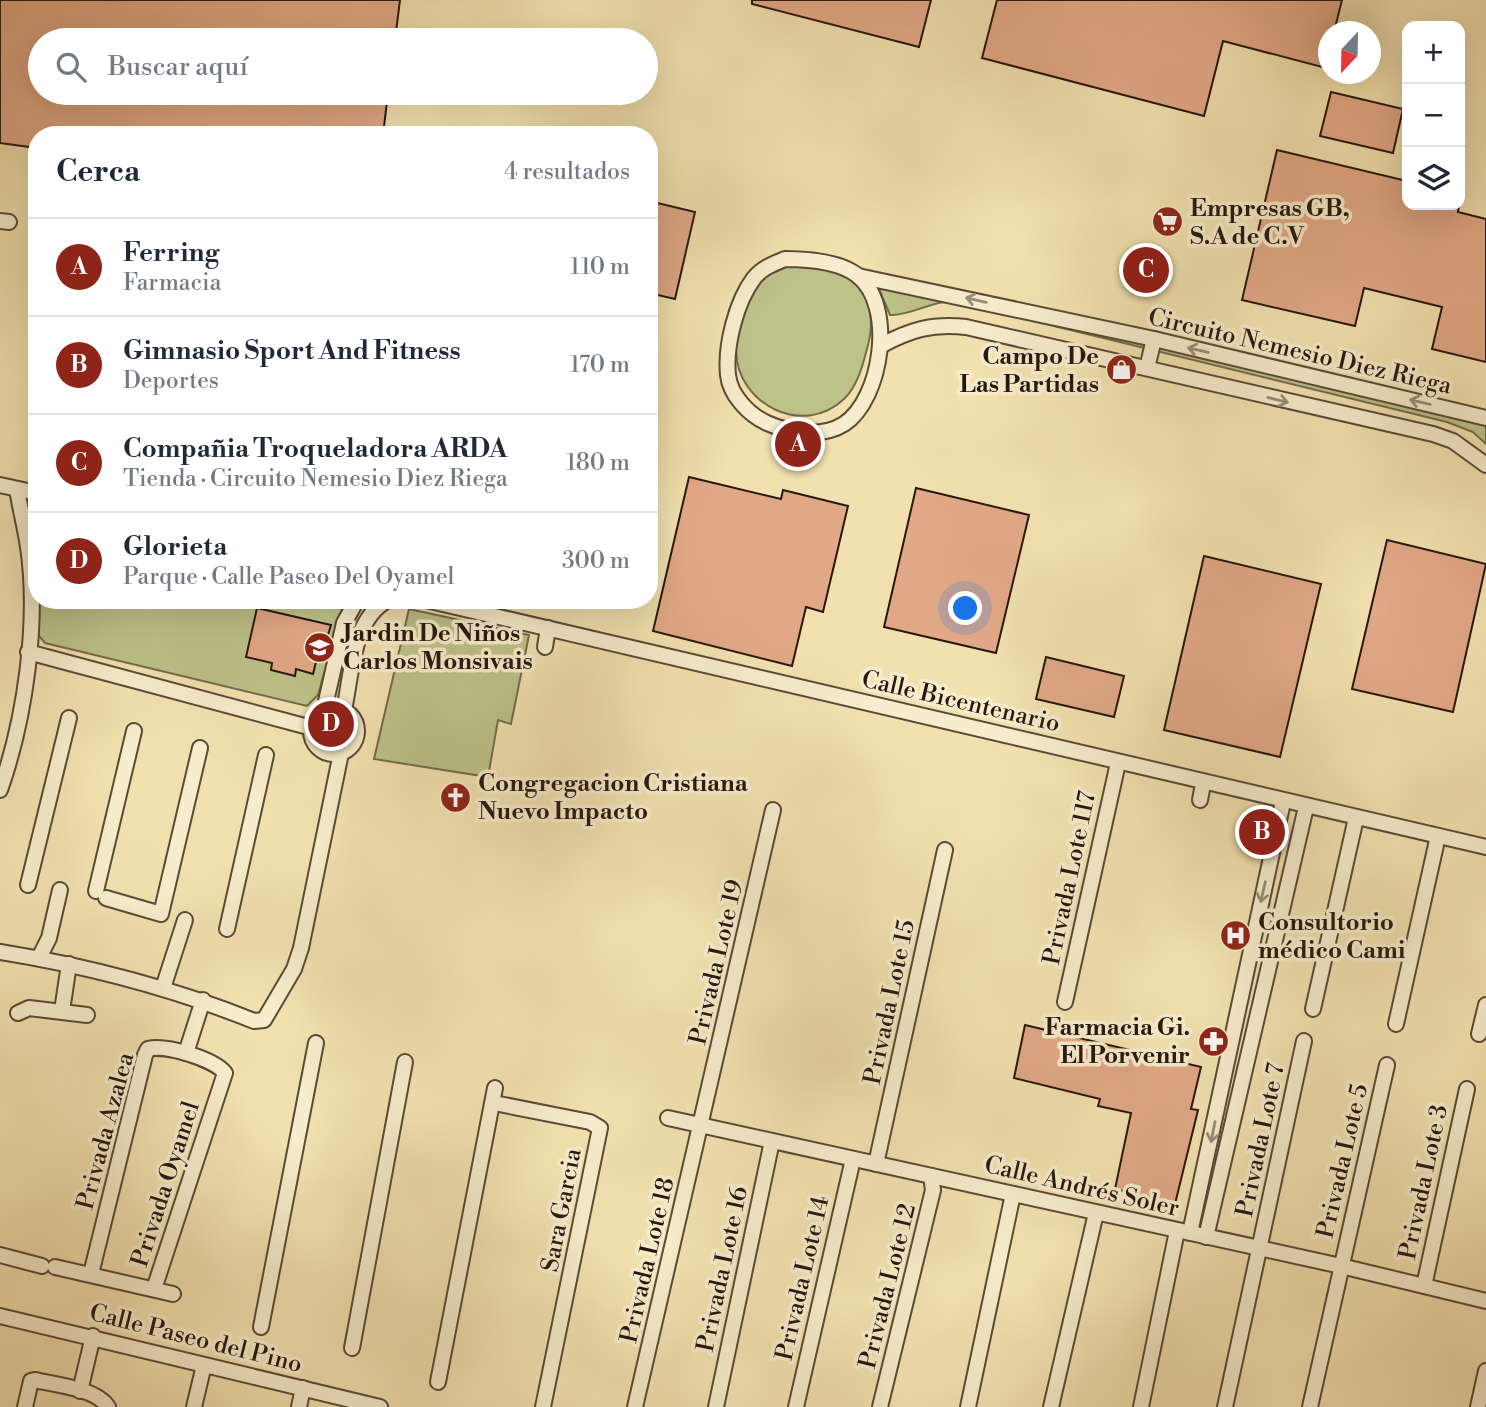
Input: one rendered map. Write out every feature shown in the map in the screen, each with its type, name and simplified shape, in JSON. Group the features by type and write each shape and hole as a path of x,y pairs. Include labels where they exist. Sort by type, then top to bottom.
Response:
{"street":[{"name":"Circuito Nemesio Diez Riega","path":"858,276 871,294 877,310 880,346 868,395 859,410 844,424 827,431 793,432 754,416 738,399 728,379 727,361 741,302 754,278 768,265 785,259 807,259 858,276 1154,339 1486,418"},
{"name":"Circuito Nemesio Diez Riega","path":"880,346 919,327 939,324 966,327 1433,434 1453,441 1486,465"},
{"path":"1147,368 1154,339"},
{"path":"0,485 28,492"},
{"path":"17,489 28,557"},
{"path":"0,790 12,757 28,652 29,609"},
{"path":"341,753 320,748 312,736 312,728 324,710 344,622 352,609"},
{"path":"344,710 364,619 373,609"},
{"name":"Calle Bicentenario","path":"465,609 1203,784 1486,847"},
{"path":"545,647 548,628"},
{"path":"28,652 312,728"},
{"path":"0,953 69,964 203,1000 254,1021 264,1020 294,969 341,753 352,745 357,732 353,719 344,710 324,710"},
{"path":"28,885 69,718"},
{"path":"134,731 101,895 161,914 200,748"},
{"path":"227,929 266,755"},
{"name":"Privada Lote 117","path":"1065,1002 1118,763"},
{"path":"1200,800 1203,784"},
{"path":"1141,1407 1226,1065 1283,802"},
{"path":"1206,1237 1306,807"},
{"name":"Privada Lote 19","path":"703,1124 773,810"},
{"path":"1313,1009 1356,818"},
{"path":"1396,1024 1438,836"},
{"name":"Privada Lote 15","path":"876,1164 945,850"},
{"path":"39,958 49,938 60,890"},
{"path":"163,988 185,920"},
{"path":"62,1011 69,964"},
{"path":"186,1053 203,1000"},
{"path":"1479,1034 1486,1005"},
{"path":"18,1013 29,1008 87,1015"},
{"path":"1233,1028 1252,1031"},
{"name":"Privada Lote 7","path":"1225,1407 1304,1041"},
{"path":"261,1327 316,1043"},
{"name":"Privada Azalea","path":"91,1274 145,1055 148,1049 161,1047 186,1053"},
{"name":"Privada Oyamel","path":"0,1255 154,1289 225,1073 220,1067 186,1053"},
{"path":"352,1348 405,1062"},
{"name":"Privada Lote 5","path":"1310,1407 1387,1065"},
{"path":"438,1382 495,1088"},
{"name":"Privada Lote 3","path":"1424,1286 1467,1089"},
{"name":"Sara Garcia","path":"494,1103 590,1122 600,1128 543,1407"},
{"name":"Calle Andrés Soler","path":"668,1118 1341,1266 1486,1301"},
{"name":"Privada Lote 18","path":"635,1407 703,1124"},
{"name":"Privada Lote 16","path":"716,1407 772,1141"},
{"name":"Privada Lote 14","path":"796,1407 853,1159"},
{"name":"Privada Lote 12","path":"880,1407 933,1191 931,1176"},
{"path":"968,1407 1013,1194"},
{"path":"1051,1407 1096,1213"},
{"path":"154,1289 173,1294"},
{"name":"Calle Paseo del Pino","path":"0,1316 93,1336 380,1407"},
{"path":"80,1391 93,1336"},
{"path":"194,1407 204,1365"},
{"path":"1482,1398 1486,1371"},
{"path":"25,1407 31,1381 35,1380 80,1391 104,1401 108,1407"},
{"path":"299,1407 303,1388"}],"green space":[{"path":"823,262 851,278 866,297 870,312 869,341 857,380 844,399 828,410 810,415 792,415 775,410 760,400 748,386 739,370 736,338 742,312 763,277 773,269 789,263"},
{"path":"876,282 1486,417 1486,444 1473,432 1447,422 952,301 890,315"},
{"path":"37,609 342,609 318,695 307,706 45,643 39,636"},
{"path":"409,609 529,635 511,724 498,720 488,777 374,759"}],"building":[{"path":"0,0 400,0 396,28 28,28 28,105 387,105 384,126 28,126 28,147 0,143"},
{"path":"752,0 931,0 919,47 752,4"},
{"path":"997,0 1342,0 1337,21 1318,21 1318,66 1223,41 1204,116 982,58"},
{"path":"1331,92 1402,109 1393,153 1320,136"},
{"path":"1277,150 1402,180 1402,210 1458,210 1486,219 1486,362 1432,349 1442,307 1364,288 1355,326 1242,300"},
{"path":"658,203 695,212 675,299 658,295"},
{"path":"689,477 781,499 783,490 848,506 823,612 806,607 792,666 653,631"},
{"path":"916,488 1029,515 996,653 884,627"},
{"path":"1387,540 1486,564 1453,712 1352,689"},
{"path":"1204,556 1321,584 1280,757 1164,730"},
{"path":"257,609 331,625 322,655 318,654 313,674 296,669 295,676 271,670 272,663 246,657"},
{"path":"1046,657 1124,676 1114,717 1036,699"},
{"path":"1025,1025 1201,1067 1191,1109 1198,1110 1174,1208 1152,1204 1153,1198 1115,1189 1131,1113 1098,1106 1100,1099 1014,1078"}],"place":[{"name":"Empresas GB, S.A de C.V","path":"1167,222"},
{"name":"Compañia Troqueladora ARDA","path":"1146,270"},
{"name":"Campo De Las Partidas","path":"1122,370"},
{"name":"Ferring","path":"798,444"},
{"name":"Jardin De Niños Carlos Monsivais","path":"320,647"},
{"name":"Glorieta","path":"331,724"},
{"name":"Congregacion Cristiana Nuevo Impacto","path":"455,797"},
{"name":"Gimnasio Sport And Fitness","path":"1262,832"},
{"name":"Consultorio médico Cami","path":"1235,936"},
{"name":"Farmacia Gi. El Porvenir","path":"1213,1041"}]}
